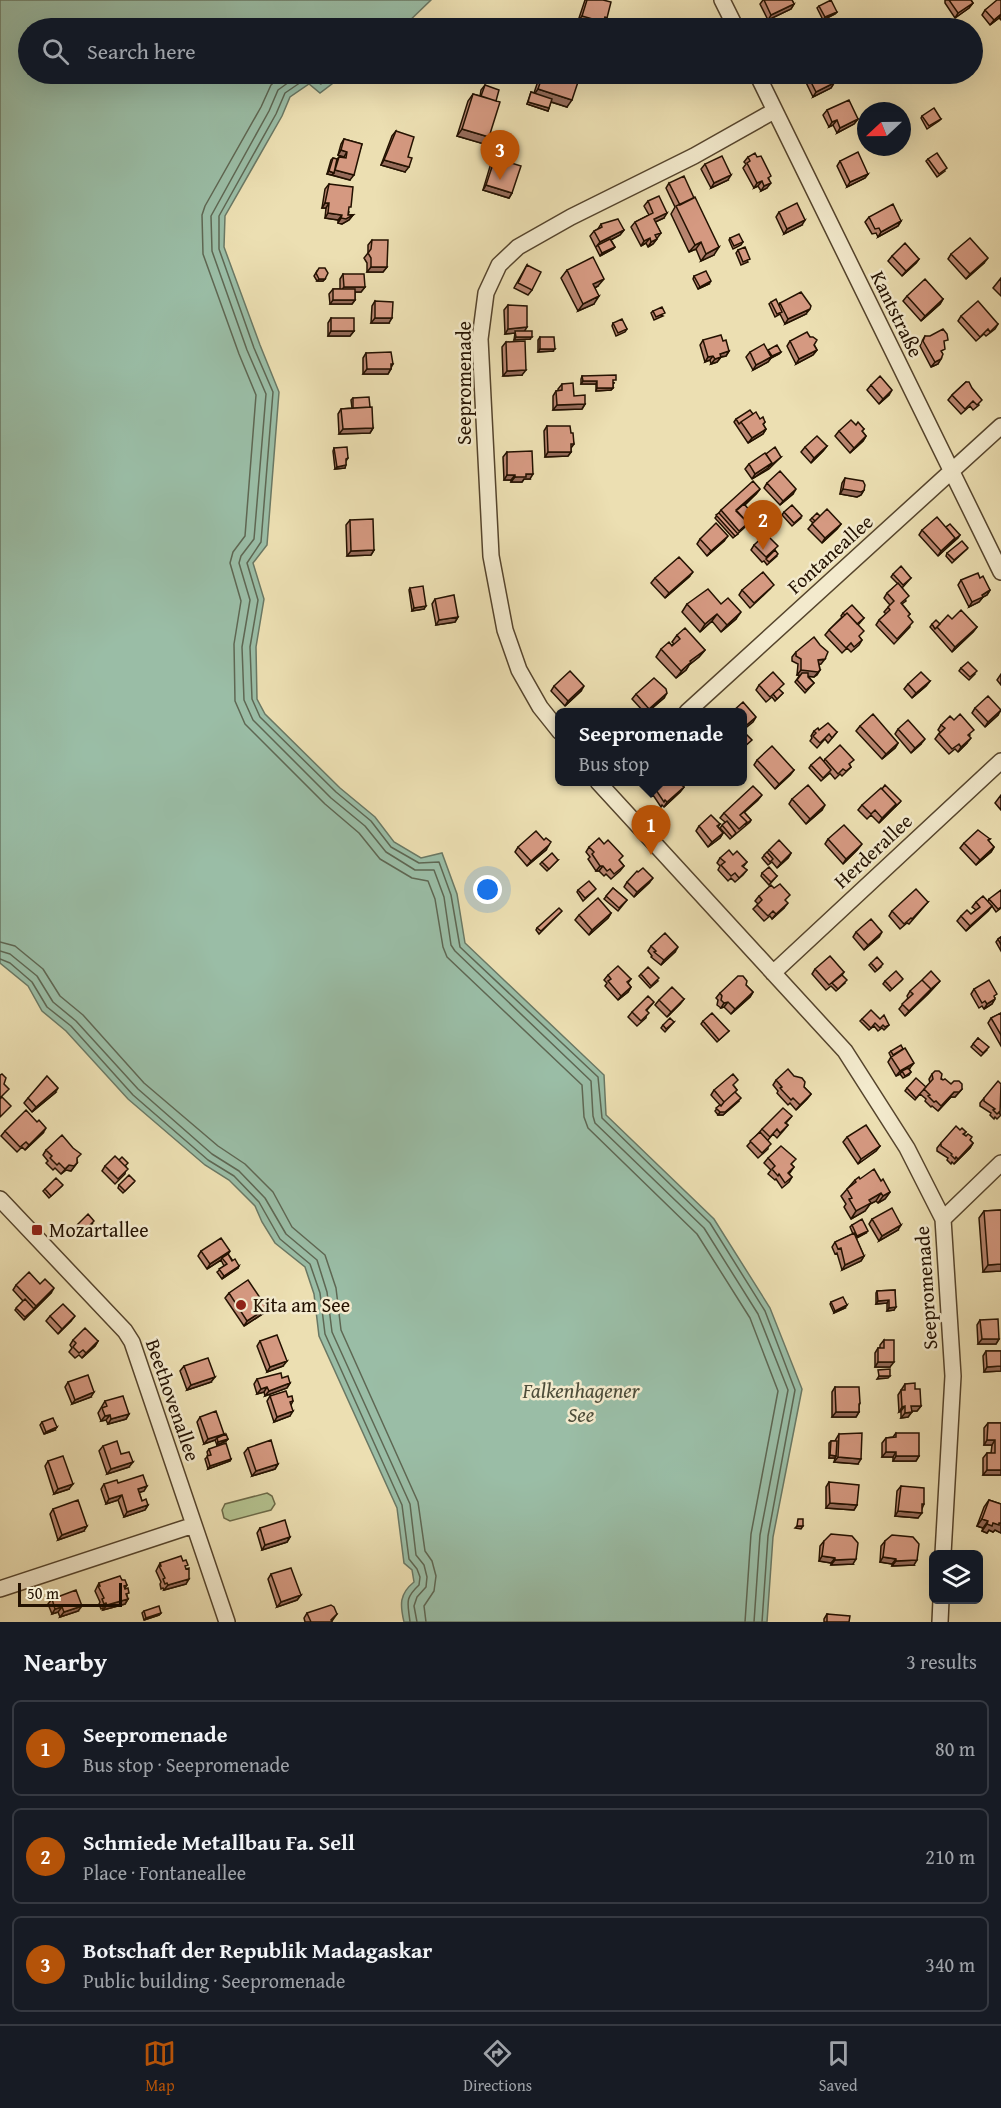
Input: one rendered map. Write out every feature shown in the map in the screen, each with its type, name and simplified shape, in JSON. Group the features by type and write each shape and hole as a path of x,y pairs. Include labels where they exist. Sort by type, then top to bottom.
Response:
{"street":[{"path":"722,0 731,18"},
{"name":"Kantstraße","path":"762,84 1001,572"},
{"name":"Seepromenade","path":"555,726 540,706 519,670 505,630 491,556 480,339 486,293 499,265 518,247 571,217 694,156 774,111"},
{"name":"Fontaneallee","path":"691,708 1001,426"},
{"name":"Herderallee","path":"773,972 1001,761"},
{"name":"Seepromenade","path":"607,786 845,1051 907,1149 943,1219 953,1376 943,1550"},
{"path":"943,1219 1001,1163"},
{"name":"Beethovenallee","path":"0,1199 125,1331 132,1342 227,1622"},
{"path":"0,1589 194,1525"},
{"path":"940,1622 941,1604"}],"shaded area":[{"path":"267,1493 272,1496 275,1504 271,1510 230,1521 224,1518 222,1510 225,1504"}],"water":[{"name":"Falkenhagener See","path":"0,0 431,0 412,18 18,18 18,84 309,84 290,97 282,116 225,216 224,247 279,392 267,545 253,563 264,599 256,647 257,699 265,714 340,788 375,817 394,842 421,858 442,853 457,894 465,943 604,1075 606,1115 714,1219 770,1308 802,1389 773,1537 767,1622 404,1622 403,1595 414,1582 412,1570 404,1563 397,1508 319,1336 314,1294 305,1267 275,1243 255,1206 229,1180 205,1165 128,1099 66,1031 42,1011 28,986 0,963"},
{"name":"Falkenhagener See","path":"309,84 332,84 320,93"}],"building":[{"path":"587,0 611,2 607,18 582,16"},
{"path":"764,0 792,0 794,4 771,15"},
{"path":"831,0 837,12 825,17 819,6"},
{"path":"949,0 971,0 973,3 958,13"},
{"path":"997,0 1001,0 1001,14 994,20 985,10"},
{"path":"540,84 577,84 572,100 538,89"},
{"path":"812,84 832,84 816,92"},
{"path":"485,85 499,90 496,101 481,96"},
{"path":"531,92 552,99 549,108 528,102"},
{"path":"473,94 500,102 489,137 462,129"},
{"path":"849,100 857,120 840,128 837,120 832,122 827,110"},
{"path":"934,108 941,119 929,126 922,116"},
{"path":"396,131 414,137 408,157 412,158 409,167 384,160"},
{"path":"344,139 362,144 354,175 335,170 339,157 346,158 347,152 341,150"},
{"path":"857,152 868,174 850,182 840,161"},
{"path":"755,153 757,157 761,156 771,176 768,178 771,183 764,186 762,181 757,183 747,163 750,161 748,157"},
{"path":"937,153 947,168 939,174 928,159"},
{"path":"722,156 731,175 714,183 705,164"},
{"path":"333,158 337,159 334,173 329,171"},
{"path":"495,158 521,166 512,193 486,185"},
{"path":"684,176 694,198 680,205 669,183"},
{"path":"329,184 353,187 348,215 353,215 346,219 341,218 342,215 328,213 329,203 325,203"},
{"path":"659,196 667,213 654,219 661,233 655,235 657,239 651,242 650,238 644,241 635,222 653,213 648,201"},
{"path":"695,197 719,247 706,254 701,242 695,245 676,206"},
{"path":"797,203 805,220 787,229 779,212"},
{"path":"893,204 901,221 881,232 879,228 875,229 869,217"},
{"path":"618,219 624,230 600,242 594,231 602,227 601,224"},
{"path":"739,234 743,242 734,246 730,238"},
{"path":"970,238 988,258 970,274 951,254"},
{"path":"610,239 615,247 602,253 598,245"},
{"path":"372,240 388,240 387,267 371,267 371,258 368,253"},
{"path":"905,243 919,259 906,271 892,256"},
{"path":"745,247 750,259 743,262 738,250"},
{"path":"593,257 604,279 593,284 599,296 583,304 567,270"},
{"path":"527,265 541,272 532,290 518,283"},
{"path":"319,268 325,268 328,273 325,279 319,279 316,273"},
{"path":"706,271 711,281 700,287 694,276"},
{"path":"343,274 364,274 365,287 344,287"},
{"path":"925,279 943,299 925,316 907,296"},
{"path":"333,289 355,289 355,300 333,300"},
{"path":"801,292 811,306 810,309 788,319 780,303"},
{"path":"776,299 782,312 777,314 771,302"},
{"path":"375,301 393,302 392,318 375,318"},
{"path":"978,301 998,324 990,332 988,329 980,337 961,316"},
{"path":"508,305 527,306 527,327 508,329"},
{"path":"662,307 665,313 656,317 653,311"},
{"path":"331,318 354,318 354,331 331,331"},
{"path":"622,319 627,329 618,333 613,323"},
{"path":"943,329 948,340 944,341 945,349 941,351 943,354 941,359 935,362 923,341 925,336 930,336"},
{"path":"515,331 532,331 532,337 516,337"},
{"path":"807,332 810,337 817,340 814,345 817,350 799,359 790,341"},
{"path":"721,335 723,341 726,340 729,351 720,354 721,357 715,359 713,356 708,357 703,340"},
{"path":"540,337 554,337 555,349 540,349"},
{"path":"525,341 526,370 507,371 506,342"},
{"path":"764,344 771,357 756,365 750,352"},
{"path":"777,345 781,352 772,356 768,350"},
{"path":"391,352 393,364 391,364 391,369 367,369 366,353"},
{"path":"616,375 613,388 597,388 597,381 583,381 582,376"},
{"path":"880,376 892,390 883,399 871,385"},
{"path":"966,382 969,382 982,400 977,405 973,401 965,409 952,395"},
{"path":"573,383 574,396 585,395 585,404 557,405 556,391 562,390 562,384"},
{"path":"369,397 370,407 353,408 353,398"},
{"path":"372,407 373,428 343,429 341,409"},
{"path":"750,410 753,414 739,424 736,419"},
{"path":"756,412 760,419 763,417 766,429 752,438 741,422"},
{"path":"851,420 856,425 858,422 866,436 854,448 839,431"},
{"path":"547,426 570,426 574,444 571,444 571,452 548,452"},
{"path":"817,436 827,446 814,458 805,447"},
{"path":"347,447 346,465 337,467 334,448"},
{"path":"775,447 781,457 770,466 772,463 766,454"},
{"path":"532,451 533,474 526,474 526,477 507,475 507,452"},
{"path":"765,453 772,463 755,474 749,464"},
{"path":"780,471 796,489 783,501 767,483"},
{"path":"845,478 863,481 864,490 861,492 843,489"},
{"path":"753,481 760,489 736,510 748,523 739,531 721,510"},
{"path":"744,504 753,514 746,521 736,511"},
{"path":"792,505 802,516 794,523 784,512"},
{"path":"827,509 841,524 825,538 812,524"},
{"path":"719,513 738,534 735,536 716,515"},
{"path":"817,513 820,516 815,521 812,518"},
{"path":"937,517 955,538 941,551 922,530"},
{"path":"768,518 773,524 761,531 758,527"},
{"path":"373,519 374,550 351,551 350,520"},
{"path":"716,523 728,536 711,551 700,539"},
{"path":"950,524 960,535 954,540 955,538 946,527"},
{"path":"766,534 778,546 766,557 754,545"},
{"path":"962,541 968,548 954,560 947,553"},
{"path":"775,550 778,554 769,562 766,559"},
{"path":"679,557 693,572 669,593 655,578"},
{"path":"901,566 911,578 903,585 893,574"},
{"path":"763,572 774,585 754,603 742,590"},
{"path":"978,573 980,578 983,576 990,590 982,595 983,597 972,602 961,580"},
{"path":"898,583 909,596 901,603 913,622 897,639 879,620 890,610 888,607 894,601 887,593"},
{"path":"423,586 426,606 414,608 410,588"},
{"path":"708,589 721,604 728,598 741,612 727,625 717,614 705,624 687,604"},
{"path":"454,595 458,617 439,620 435,599"},
{"path":"852,605 864,618 857,624 847,613 845,615 843,613"},
{"path":"961,610 977,627 955,647 937,627 948,615 952,619"},
{"path":"847,613 864,631 859,636 862,640 854,647 851,643 846,648 829,630"},
{"path":"936,620 940,624 935,629 932,624"},
{"path":"685,628 705,650 681,671 661,649 669,642 672,646 680,639 677,635"},
{"path":"814,637 828,652 825,659 818,660 820,670 818,672 801,670 801,659 796,656 796,652"},
{"path":"968,662 977,671 970,677 961,668"},
{"path":"570,671 584,686 568,701 554,686"},
{"path":"773,672 784,684 770,697 759,685"},
{"path":"921,672 930,681 916,693 908,684"},
{"path":"802,673 808,673 808,677 814,683 806,690 797,680"},
{"path":"654,678 666,689 667,693 650,708 636,694"},
{"path":"779,689 783,693 777,699 773,694"},
{"path":"988,696 1001,710 988,722 975,708"},
{"path":"743,702 756,717 747,725 747,708 736,708"},
{"path":"873,714 898,743 886,754 860,726"},
{"path":"960,714 974,730 968,735 971,738 961,747 959,744 952,749 939,734 945,728 941,725 950,716 954,720"},
{"path":"908,720 925,739 915,748 898,729"},
{"path":"828,723 837,732 832,738 829,734 820,743 813,736 816,733 814,731"},
{"path":"747,735 752,740 747,744"},
{"path":"840,745 854,760 849,764 851,767 846,771 843,769 838,774 825,759"},
{"path":"772,746 794,770 779,784 757,760"},
{"path":"820,757 831,770 823,778 811,765"},
{"path":"808,785 825,805 810,819 792,799"},
{"path":"885,785 901,801 895,807 896,804 882,789"},
{"path":"653,786 684,787 667,802 665,800 664,802 656,790 655,792 651,788"},
{"path":"753,786 762,795 740,815 747,822 739,829 724,813"},
{"path":"881,788 896,804 882,818 875,810 871,814 862,805"},
{"path":"744,812 751,820 745,825 747,822 740,815"},
{"path":"711,815 720,824 717,826 723,833 712,842 699,826"},
{"path":"727,821 736,833 732,837 722,825"},
{"path":"844,825 862,844 846,859 828,839"},
{"path":"978,830 990,839 988,840 994,847 980,860 964,843"},
{"path":"536,831 544,840 546,838 551,842 531,861 518,847"},
{"path":"599,838 604,844 608,840 623,856 619,860 624,866 614,874 610,869 607,871 600,866 592,854 594,852 589,847"},
{"path":"779,840 791,853 781,863 769,850"},
{"path":"729,850 733,855 737,851 747,862 742,866 747,870 739,878 735,873 731,876 721,865 725,862 720,858"},
{"path":"767,852 773,859 770,862 764,855"},
{"path":"552,853 558,860 549,869 542,862"},
{"path":"769,867 777,876 771,882 762,873"},
{"path":"643,868 653,878 637,892 627,882"},
{"path":"589,881 596,889 585,898 578,890"},
{"path":"780,884 790,895 785,900 788,903 776,914 773,911 768,916 757,905 762,900 759,896 771,885 774,888"},
{"path":"613,888 627,900 619,908 606,896"},
{"path":"916,889 928,902 904,924 892,911"},
{"path":"1001,890 1001,907 998,909 989,899"},
{"path":"983,896 992,906 970,926 961,916 967,910 971,914 980,907 976,902"},
{"path":"598,898 611,913 592,930 579,915"},
{"path":"559,908 562,911 541,931 537,928"},
{"path":"871,919 882,932 868,945 856,932"},
{"path":"665,933 678,947 664,960 654,952 656,951 651,946"},
{"path":"830,956 844,972 829,985 815,969"},
{"path":"877,957 883,964 877,970 871,963"},
{"path":"618,966 631,979 627,982 631,987 621,996 608,981 611,979 608,975"},
{"path":"648,967 659,978 651,986 641,974"},
{"path":"896,971 903,979 892,989 885,981"},
{"path":"931,971 940,981 931,989 922,980"},
{"path":"842,975 847,980 838,989 832,983"},
{"path":"738,976 743,976 747,981 746,985 753,992 735,1009 728,1002 724,1003 721,1000 720,993"},
{"path":"922,980 931,989 909,1011 902,1004 913,994 910,991"},
{"path":"989,980 997,994 994,996 995,999 987,1004 985,1001 982,1003 974,989"},
{"path":"672,987 684,999 671,1012 659,1000"},
{"path":"648,996 654,1002 646,1010 649,1013 641,1021 632,1012"},
{"path":"871,1010 880,1019 884,1015 889,1025 885,1027 883,1025 880,1028 875,1023 871,1028 862,1019"},
{"path":"712,1013 729,1031 719,1040 703,1021"},
{"path":"1001,1013 1001,1035 991,1018"},
{"path":"670,1018 674,1022 666,1029 663,1025"},
{"path":"978,1038 989,1047 983,1053 973,1044"},
{"path":"901,1045 903,1049 893,1055 891,1051"},
{"path":"905,1048 914,1063 900,1071 891,1057"},
{"path":"908,1068 911,1072 905,1076 902,1071"},
{"path":"788,1069 794,1076 802,1078 805,1082 804,1087 811,1094 800,1105 793,1098 791,1100 776,1080"},
{"path":"939,1071 942,1074 941,1079 951,1084 959,1081 962,1084 962,1089 954,1092 941,1106 928,1096 930,1095 924,1089 933,1079 932,1074"},
{"path":"733,1074 738,1080 733,1085 737,1090 724,1102 714,1090"},
{"path":"0,1075 6,1078 4,1084 9,1089 0,1098"},
{"path":"47,1076 58,1088 36,1107 28,1098"},
{"path":"916,1078 926,1087 916,1098 907,1088"},
{"path":"998,1081 1001,1084 1000,1114 999,1112 997,1114 993,1110 995,1109 984,1101"},
{"path":"735,1092 741,1098 725,1112 720,1112 716,1108"},
{"path":"2,1097 11,1106 0,1117 0,1099"},
{"path":"783,1108 792,1116 785,1123 788,1125 780,1133 777,1129 770,1137 762,1129"},
{"path":"26,1110 46,1128 29,1145 26,1142 20,1147 5,1131"},
{"path":"866,1125 880,1146 861,1159 847,1137"},
{"path":"956,1126 966,1132 963,1134 972,1137 970,1140 973,1143 958,1159 956,1157 955,1159 941,1146"},
{"path":"760,1132 771,1144 762,1153 750,1141"},
{"path":"62,1135 81,1154 74,1166 69,1165 65,1169 50,1158 52,1156 46,1150"},
{"path":"781,1146 796,1159 791,1164 794,1167 788,1173 792,1177 785,1183 772,1169 775,1166 768,1158"},
{"path":"115,1156 128,1169 118,1179 105,1166"},
{"path":"122,1157 128,1163 125,1166 119,1160"},
{"path":"874,1169 890,1192 883,1196 881,1193 869,1200 871,1203 856,1211 849,1199 852,1198 847,1189 859,1177 860,1179"},
{"path":"129,1175 135,1181 125,1191 119,1185"},
{"path":"56,1178 63,1185 51,1196 45,1189"},
{"path":"892,1208 901,1225 882,1236 872,1219"},
{"path":"1001,1210 1001,1264 988,1265 984,1211"},
{"path":"88,1214 94,1221 80,1235 74,1228"},
{"path":"862,1219 868,1231 857,1236 852,1225"},
{"path":"854,1233 864,1256 845,1265 841,1248 838,1249 835,1242"},
{"path":"221,1238 230,1251 210,1264 201,1251"},
{"path":"228,1254 239,1266 224,1276 219,1269 227,1264 222,1258"},
{"path":"29,1272 40,1284 45,1279 54,1288 36,1306 16,1285"},
{"path":"248,1280 267,1308 247,1321 229,1293"},
{"path":"895,1290 896,1307 889,1308 889,1300 878,1301 877,1291"},
{"path":"843,1297 847,1305 835,1311 831,1302"},
{"path":"25,1299 34,1309 25,1317 16,1308"},
{"path":"63,1304 75,1316 62,1329 50,1316"},
{"path":"998,1319 999,1339 982,1339 980,1320"},
{"path":"85,1328 98,1341 86,1353 83,1350 79,1353 73,1347 76,1343 73,1340"},
{"path":"277,1335 287,1361 270,1367 260,1341"},
{"path":"884,1340 894,1340 894,1362 878,1362 878,1348 884,1348"},
{"path":"986,1351 1001,1351 1001,1366 987,1367"},
{"path":"208,1358 215,1377 191,1385 184,1366"},
{"path":"890,1369 890,1376 879,1376 878,1370"},
{"path":"281,1373 282,1378 288,1376 290,1383 269,1391 267,1387 261,1389 257,1379"},
{"path":"88,1375 94,1392 75,1400 68,1382"},
{"path":"915,1383 915,1389 920,1389 921,1406 911,1406 912,1412 905,1413 905,1406 902,1407 901,1390 905,1390 905,1384"},
{"path":"835,1387 859,1387 859,1412 836,1412"},
{"path":"286,1391 288,1397 292,1396 293,1401 290,1402 293,1411 277,1417 270,1396"},
{"path":"123,1396 129,1414 111,1419 110,1415 105,1416 102,1408 107,1406 105,1401"},
{"path":"216,1411 224,1434 208,1439 200,1417"},
{"path":"53,1418 57,1427 46,1432 42,1422"},
{"path":"988,1423 1001,1423 1001,1470 987,1470 987,1453 995,1453 995,1440 987,1440"},
{"path":"862,1433 861,1459 838,1457 839,1434"},
{"path":"896,1433 919,1433 919,1456 896,1456 896,1452 886,1452 886,1438 896,1437"},
{"path":"226,1434 228,1439 218,1442 217,1438"},
{"path":"271,1440 278,1464 256,1471 248,1448"},
{"path":"117,1441 121,1454 129,1452 133,1462 111,1469 103,1446"},
{"path":"831,1441 837,1441 836,1456 830,1455"},
{"path":"226,1443 231,1459 210,1466 207,1456 211,1455 209,1449"},
{"path":"63,1456 73,1484 58,1489 48,1461"},
{"path":"143,1475 147,1486 138,1489 142,1501 146,1499 148,1505 127,1512 122,1495 109,1499 104,1484 117,1480 118,1483"},
{"path":"829,1482 859,1485 857,1505 830,1503"},
{"path":"901,1486 924,1488 922,1513 898,1511"},
{"path":"78,1500 87,1526 62,1535 53,1509"},
{"path":"989,1500 1001,1504 1001,1523 999,1525 993,1523 992,1526 987,1524 988,1521 982,1519"},
{"path":"798,1519 803,1519 803,1526 797,1526"},
{"path":"285,1520 290,1537 265,1545 260,1528"},
{"path":"831,1534 852,1536 858,1543 856,1559 835,1560 835,1558 822,1556 824,1541"},
{"path":"892,1535 913,1537 919,1544 917,1560 896,1561 896,1559 883,1557 885,1541"},
{"path":"181,1556 188,1565 185,1566 186,1569 189,1568 189,1579 165,1584 160,1563"},
{"path":"291,1568 301,1595 281,1602 271,1574"},
{"path":"120,1576 127,1585 124,1586 125,1589 128,1588 129,1593 126,1594 128,1599 104,1604 99,1583"},
{"path":"76,1590 82,1606 64,1612 62,1607 55,1609 52,1599"},
{"path":"331,1605 337,1614 331,1620 332,1622 311,1622 307,1613"},
{"path":"159,1606 161,1613 146,1618 144,1611"},
{"path":"827,1614 850,1616 849,1622 827,1622"}],"place":[{"name":"Botschaft der Republik Madagaskar","path":"500,180"},
{"name":"Schmiede Metallbau Fa. Sell","path":"763,550"},
{"name":"Seepromenade","path":"651,855"},
{"name":"Mozartallee","path":"37,1230"},
{"name":"Kita am See","path":"241,1305"}]}
